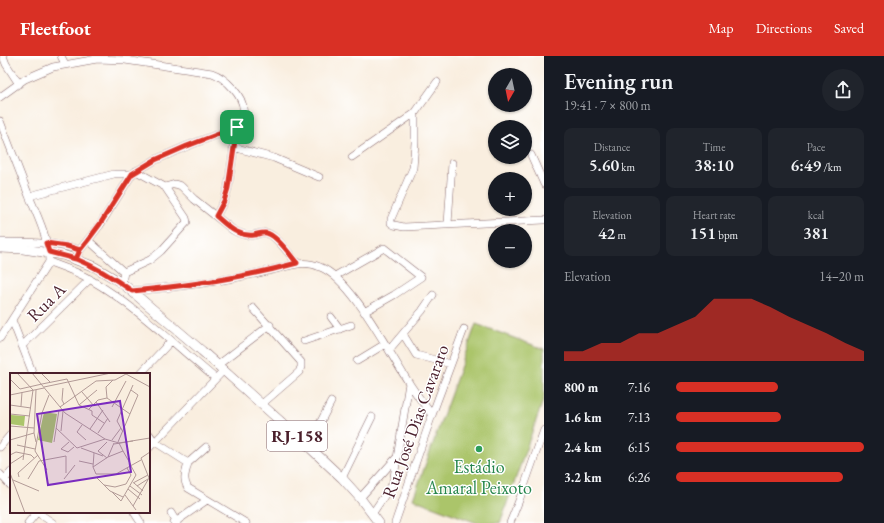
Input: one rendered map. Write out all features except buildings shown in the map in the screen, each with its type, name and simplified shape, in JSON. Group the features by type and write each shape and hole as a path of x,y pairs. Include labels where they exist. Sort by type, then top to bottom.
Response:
{"main road":[{"name":"RJ-158","path":"0,248 47,248 95,267 122,283 221,367 308,446 342,478 360,498 379,523"}],"street":[{"path":"4,56 6,64 19,84"},
{"path":"61,56 65,64"},
{"path":"1,95 41,72 65,64 97,59 138,59 217,75 227,82 234,90 241,101 243,112 237,127 233,147 228,188 224,201 216,216"},
{"path":"352,157 415,113 437,82"},
{"path":"415,113 413,168 395,208 391,223 404,227 544,220"},
{"path":"0,121 29,196 47,248 49,262 0,338"},
{"path":"29,196 114,174 134,172 155,160 187,146 237,127"},
{"path":"233,147 274,158 319,177"},
{"path":"532,157 544,184"},
{"path":"448,224 452,163"},
{"path":"124,272 150,260 161,251 187,224 186,218 164,187 134,172"},
{"path":"76,259 80,250 120,195 134,172"},
{"path":"164,187 175,184 182,186 194,199 238,233 248,235 262,232 270,234 297,263"},
{"path":"88,240 124,272"},
{"path":"0,242 30,242 47,248 67,246 80,250"},
{"path":"335,276 384,248 421,277 399,292 364,312"},
{"path":"49,262 90,279 134,308 215,378"},
{"path":"132,291 176,287 229,279 297,263 320,266 330,272 345,286 364,312 409,383 432,415"},
{"path":"122,283 124,272"},
{"name":"Rua A","path":"22,346 90,279"},
{"path":"357,361 387,347 403,334 433,295"},
{"path":"254,308 301,362 302,367 299,372 262,404"},
{"path":"331,317 340,329"},
{"path":"12,320 33,373"},
{"path":"150,447 215,378 221,367 270,325"},
{"path":"304,341 351,325"},
{"name":"Rua José Dias Cavararo","path":"395,523 432,415 464,329"},
{"path":"403,334 416,355 451,364"},
{"path":"141,373 171,341"},
{"path":"372,514 387,494 392,483 409,383"},
{"path":"308,446 331,402"},
{"path":"342,478 372,417"},
{"path":"510,523 544,430"},
{"path":"0,447 10,435"},
{"path":"150,435 155,442 188,463"},
{"path":"206,447 188,463 184,477 185,483 188,488 246,523"},
{"path":"360,498 397,457"},
{"path":"2,477 10,485"},
{"path":"170,514 176,523 207,500"},
{"path":"28,523 36,513"},
{"path":"38,513 53,523"},
{"path":"135,513 141,523"}],"green space":[{"name":"Estádio Amaral Peixoto","path":"476,324 544,349 544,398 500,523 477,523 413,499"}],"place":[{"name":"Estádio Amaral Peixoto","path":"479,449"}],"route":[{"path":"237,127 155,160 132,174 120,195 80,250 76,259 49,252 46,243 67,246 80,250 76,259 111,276 132,291 176,287 229,279 297,263 270,234 262,232 254,235 238,233 216,216 227,194 237,127"}]}
